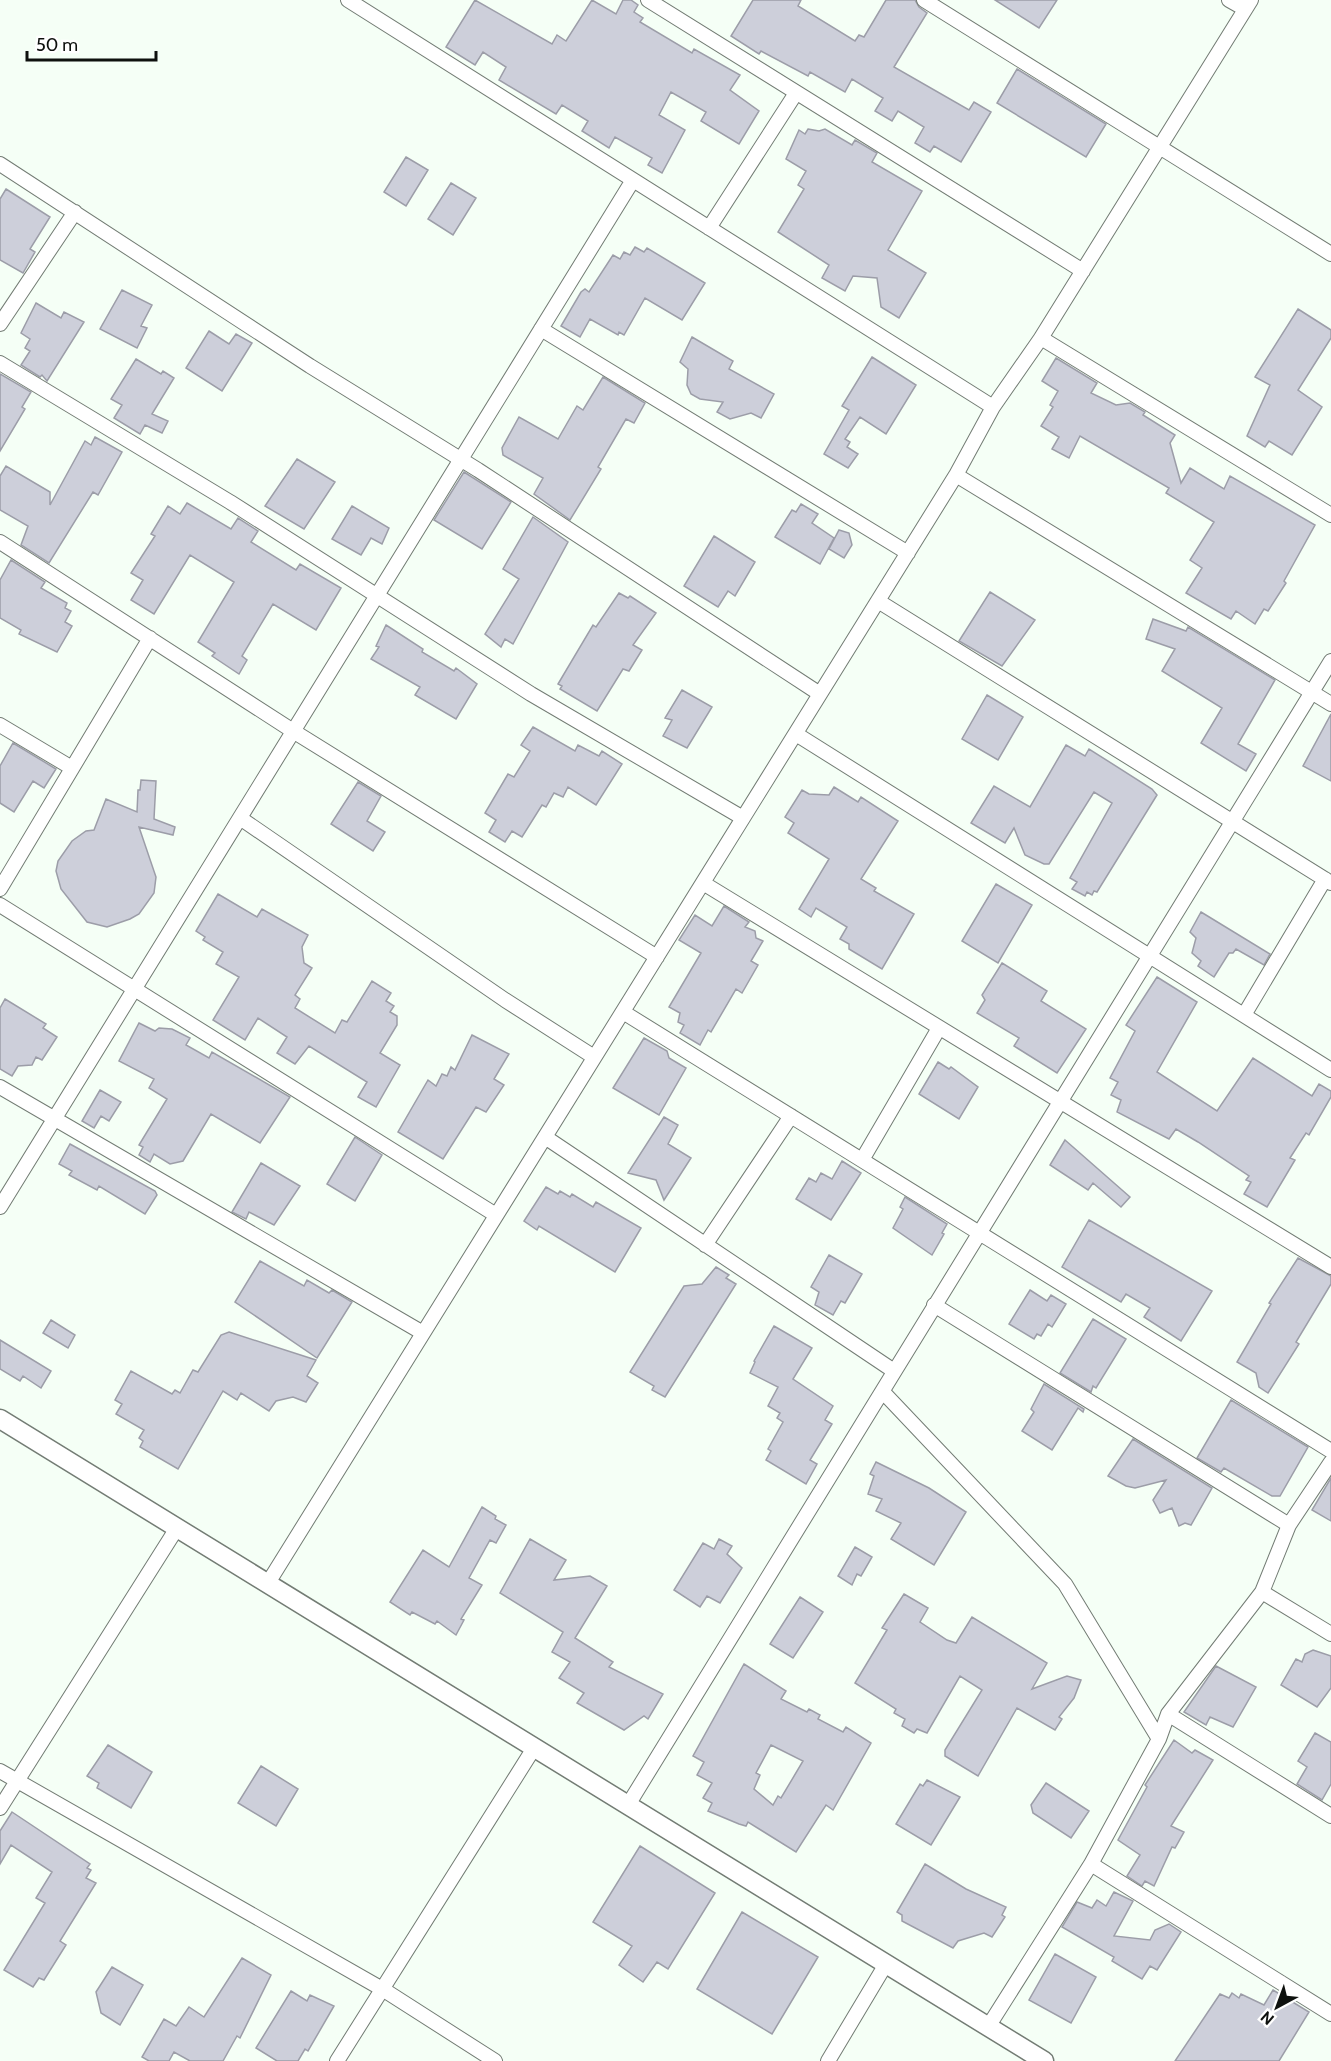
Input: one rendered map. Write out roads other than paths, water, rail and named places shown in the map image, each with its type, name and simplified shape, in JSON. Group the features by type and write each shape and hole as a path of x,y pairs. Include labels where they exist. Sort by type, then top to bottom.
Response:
{"street":[{"path":"348,0 993,407"},
{"path":"648,0 1083,271"},
{"path":"924,0 1331,254"},
{"path":"268,1583 908,553 956,475 993,407 1041,338 1248,5 1229,0"},
{"path":"709,228 796,93"},
{"path":"0,165 310,366 460,459 820,694"},
{"path":"0,1207 633,180"},
{"path":"0,324 75,212"},
{"path":"541,329 908,553"},
{"path":"1041,338 1331,515"},
{"path":"0,363 376,595 531,694 743,818"},
{"path":"956,475 1331,704"},
{"path":"0,542 293,731 657,957"},
{"path":"878,601 1328,881 1244,1015"},
{"path":"0,889 150,638"},
{"path":"628,1805 884,1392 894,1371 978,1233 1331,661"},
{"path":"0,725 72,768"},
{"path":"796,734 1331,1070"},
{"path":"240,818 505,1000 594,1057"},
{"path":"703,883 1331,1267"},
{"path":"0,904 496,1215"},
{"path":"623,1012 1331,1451"},
{"path":"862,1160 939,1028"},
{"path":"0,1087 423,1333"},
{"path":"705,1245 791,1116"},
{"path":"545,1137 894,1371"},
{"path":"934,1305 1289,1525"},
{"path":"884,1392 1065,1584 1159,1739"},
{"path":"0,1419 1044,2061"},
{"path":"988,2027 1090,1864 1159,1739 1168,1714 1262,1592 1289,1525 1331,1462"},
{"path":"0,1808 177,1528"},
{"path":"1262,1592 1331,1635"},
{"path":"1168,1714 1331,1816"},
{"path":"337,2061 384,1990 534,1748"},
{"path":"0,1771 384,1990 495,2061"},
{"path":"1090,1864 1331,2014"},
{"path":"828,2061 886,1964"}]}
